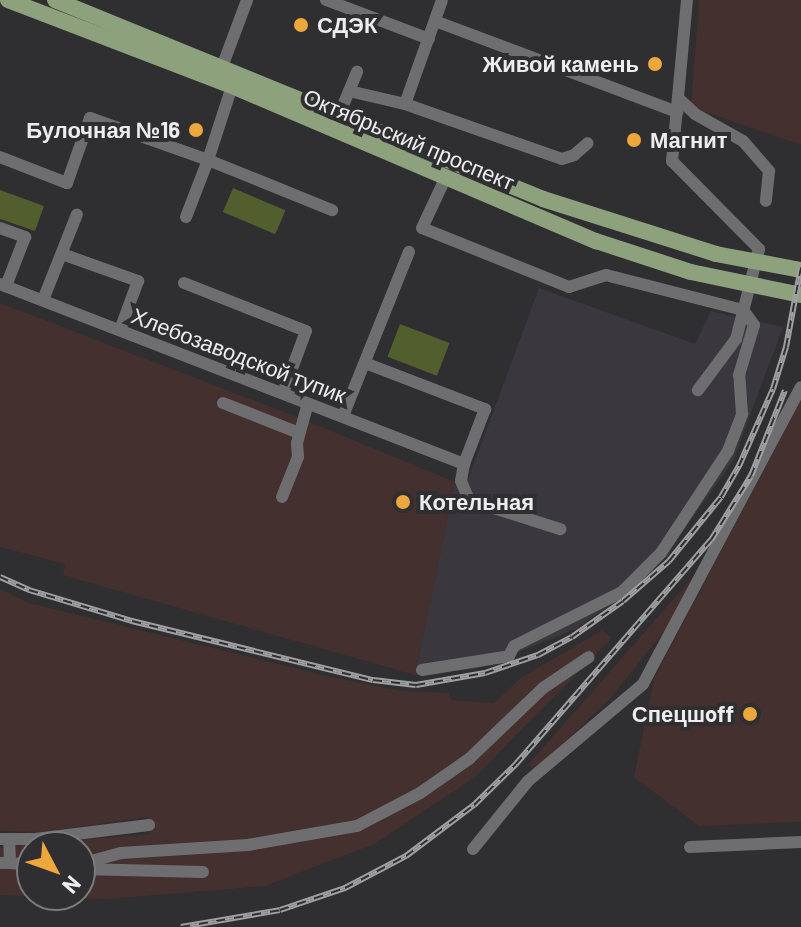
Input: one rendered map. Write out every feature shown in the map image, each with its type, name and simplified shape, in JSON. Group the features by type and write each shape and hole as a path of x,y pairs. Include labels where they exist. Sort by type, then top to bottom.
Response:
{"main road":[{"name":"Октябрьский проспект","path":"8,0 232,86 596,241 691,272 801,295"},
{"name":"Октябрьский проспект","path":"55,0 464,168 607,220 716,254 801,270"}],"street":[{"path":"222,67 247,0"},
{"path":"326,0 429,39"},
{"path":"405,104 442,0"},
{"path":"687,0 672,161 759,249 736,339 698,390"},
{"path":"435,21 677,105 695,114 743,141 769,171 766,201"},
{"path":"339,115 357,72"},
{"path":"186,217 232,86"},
{"path":"349,91 405,104 562,159 574,155 588,143"},
{"path":"0,157 67,183 90,118 208,160 332,210"},
{"path":"422,670 509,656 514,646 622,592 661,553 728,451 742,414 739,375 754,325 743,310 606,275 569,287 422,228 445,179"},
{"path":"43,300 77,214"},
{"path":"0,228 25,237 3,285"},
{"path":"343,416 409,252"},
{"path":"62,254 138,281 120,330"},
{"path":"184,283 306,331 283,393"},
{"name":"Хлебозаводской тупик","path":"3,285 464,464"},
{"path":"365,363 485,409 464,464 461,481 469,500 560,529"},
{"path":"473,849 528,781 643,684 801,387"},
{"path":"223,403 299,433"},
{"path":"282,497 298,457 299,433 308,403"},
{"path":"96,861 121,853 248,845 357,826 420,793 469,759 543,688 589,657"},
{"path":"5,863 5,839 149,825"},
{"path":"690,847 801,842"},
{"path":"96,868 133,873 203,872"}],"shaded area":[{"path":"699,0 801,0 801,145 691,107"},
{"path":"539,288 695,344 711,311 783,327 733,461 663,559 624,595 576,629 476,669 415,675 455,482 468,480"},
{"path":"0,303 302,419 455,482 415,675 63,575 65,564 0,547"},
{"path":"801,400 801,822 699,826 634,777 654,678"},
{"path":"691,579 694,582 671,622 610,699 535,770 528,765"},
{"path":"0,589 29,603 331,677 402,691 449,693 452,700 494,703 522,677 603,630 612,638 474,778 374,844 265,886 96,899 96,839 151,834 147,817 49,831 0,831"},
{"path":"16,846 16,896 0,895 0,847"}],"green space":[{"path":"233,188 285,210 275,234 223,212"},
{"path":"0,190 44,206 35,231 0,219"},
{"path":"400,324 449,343 437,376 387,357"}],"railway":[{"path":"0,577 29,590 132,621 373,680 416,685 485,673 538,655 572,637 623,601 669,561 721,497 739,466 773,389 786,347 801,267"},
{"path":"181,927 280,910 345,888 406,856 474,805 516,764 711,540 751,476 785,390"}],"place":[{"name":"СДЭК","path":"301,25"},
{"name":"Живой камень","path":"655,64"},
{"name":"Булочная №16","path":"196,130"},
{"name":"Магнит","path":"634,140"},
{"name":"Котельная","path":"403,502"},
{"name":"Спецшoff","path":"750,714"}]}
